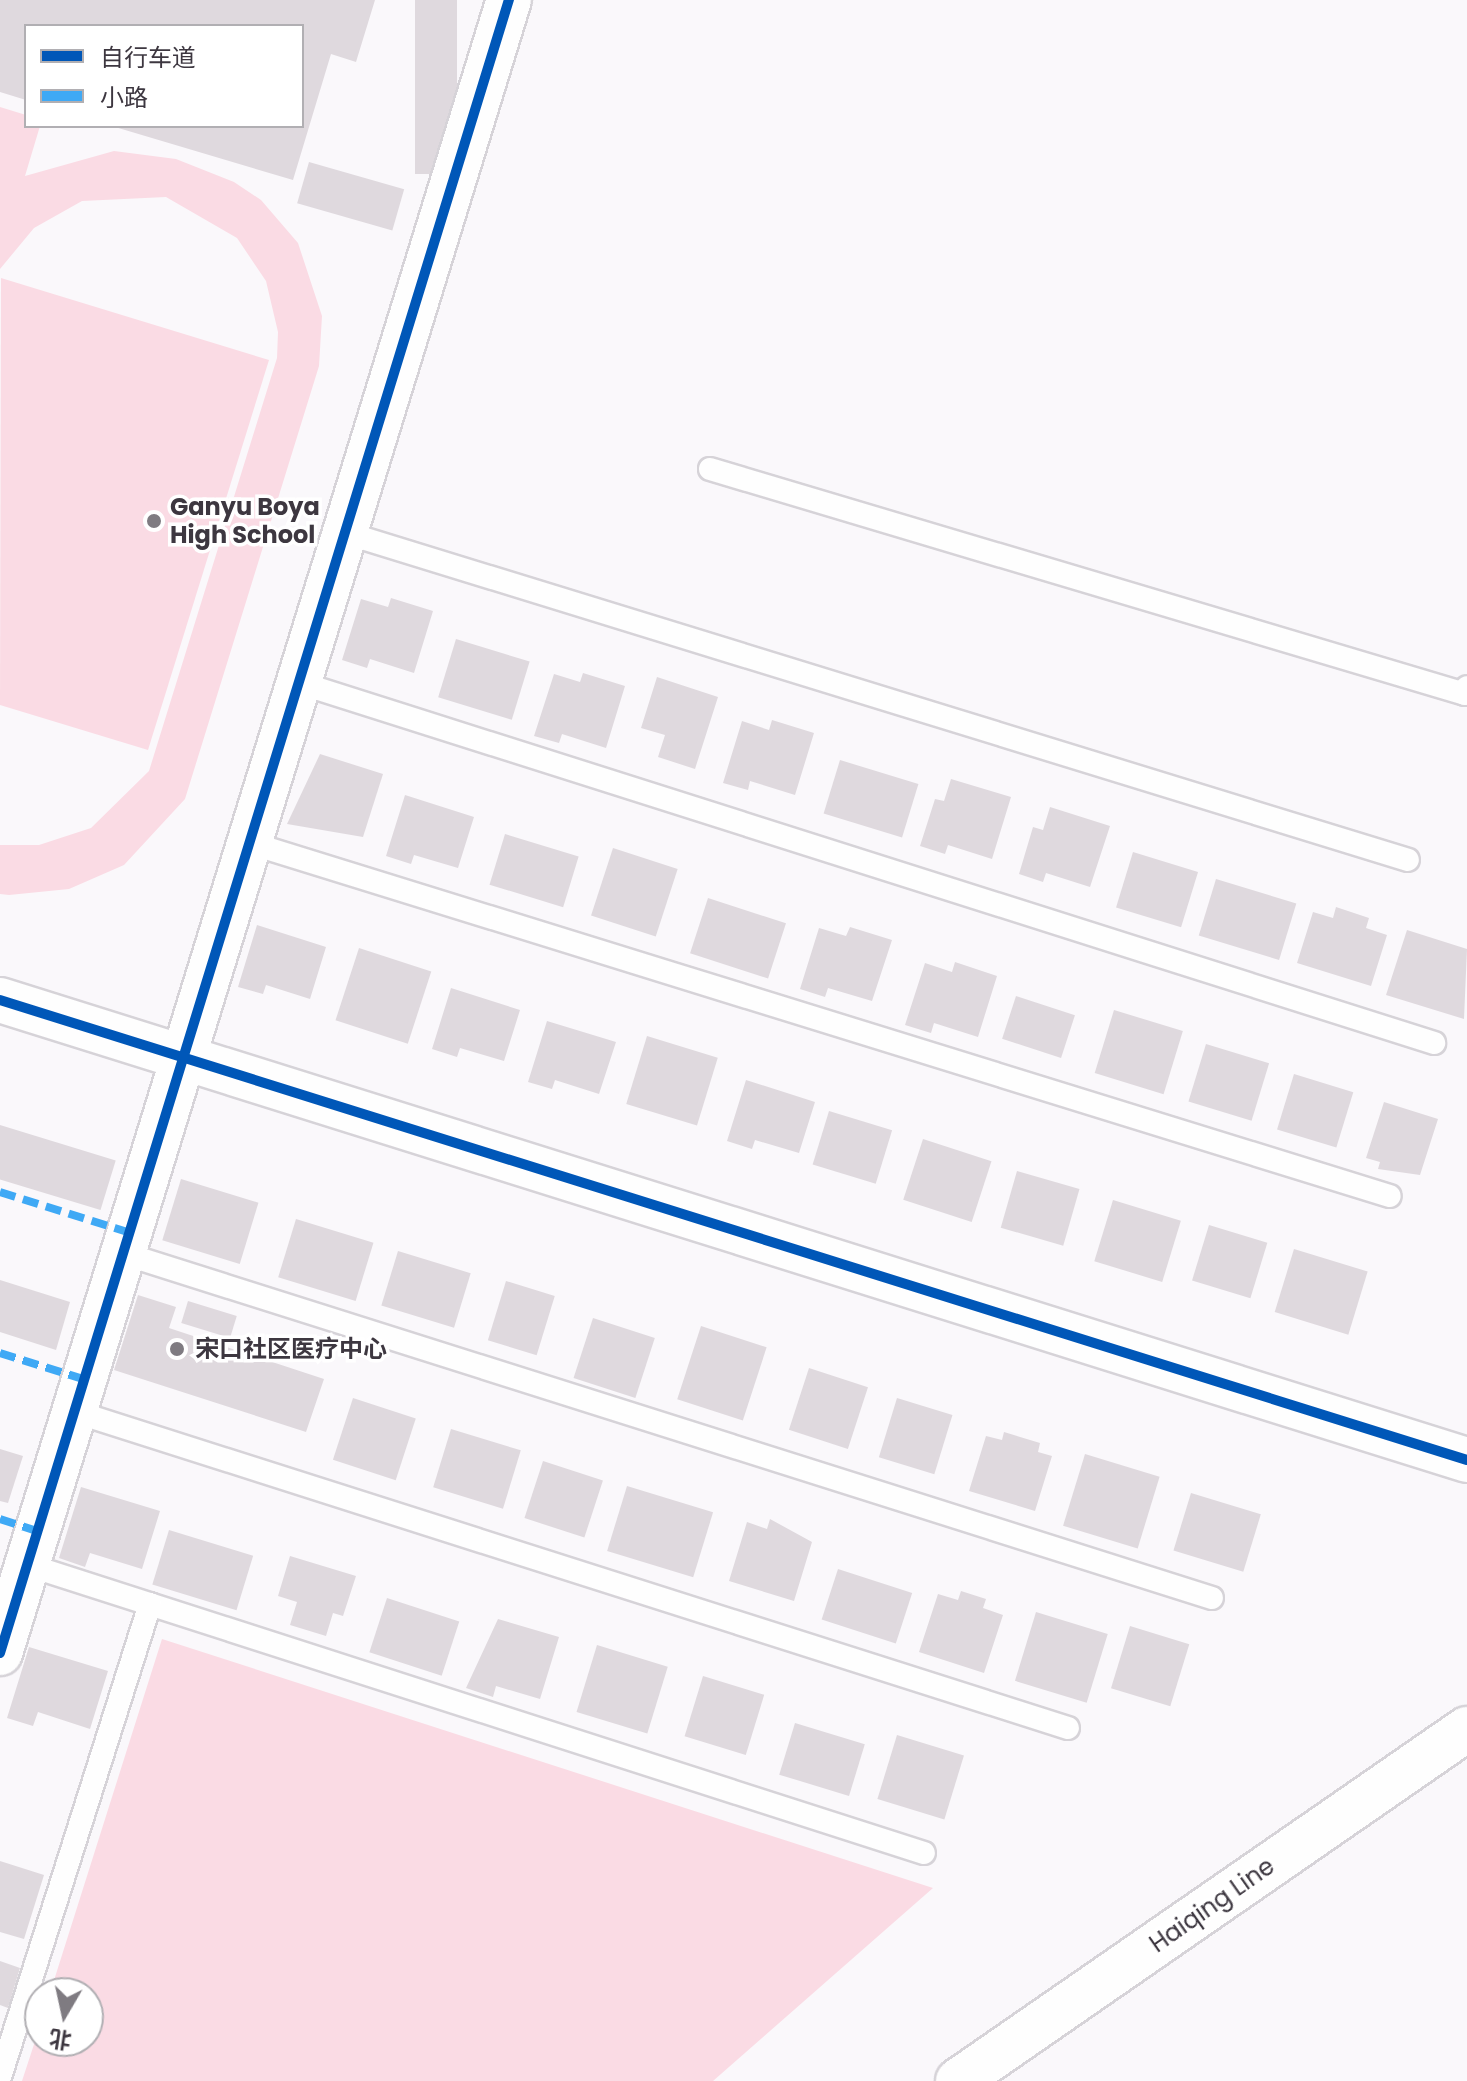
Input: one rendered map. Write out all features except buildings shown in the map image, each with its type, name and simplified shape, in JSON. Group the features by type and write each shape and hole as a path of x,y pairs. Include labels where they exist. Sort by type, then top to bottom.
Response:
{"street":[{"path":"0,1653 509,0"},
{"path":"0,1000 1467,1460"},
{"name":"Haiqing Line","path":"958,2081 1467,1729"}],"lane":[{"path":"710,469 1465,694 1467,687"},
{"path":"346,533 1408,860"},
{"path":"300,683 1434,1043"},
{"path":"250,843 1390,1196"},
{"path":"125,1254 1212,1598"},
{"path":"76,1412 1068,1728"},
{"path":"28,1565 924,1853"},
{"path":"0,2077 150,1604"}],"shaded area":[{"path":"0,107 24,114 24,128 39,128 25,176 114,151 176,159 234,182 261,200 298,243 322,316 319,366 185,799 124,865 69,889 9,895 0,894 0,845 39,845 91,828 149,771 277,358 278,332 266,281 237,238 166,197 82,201 34,228 0,269"},
{"path":"1,278 269,360 148,750 0,705"},
{"path":"162,1639 933,1888 713,2081 22,2081 30,2057 104,2057 104,1977 55,1977"}],"marked path":[{"path":"0,1192 131,1233"},
{"path":"0,1353 86,1380"},
{"path":"0,1519 38,1531"}],"cycle path":[{"path":"0,1653 509,0"},
{"path":"0,1000 1467,1460"}],"place":[{"name":"Ganyu Boya High School","path":"154,521"},
{"name":"宋口社区医疗中心","path":"177,1349"}]}
